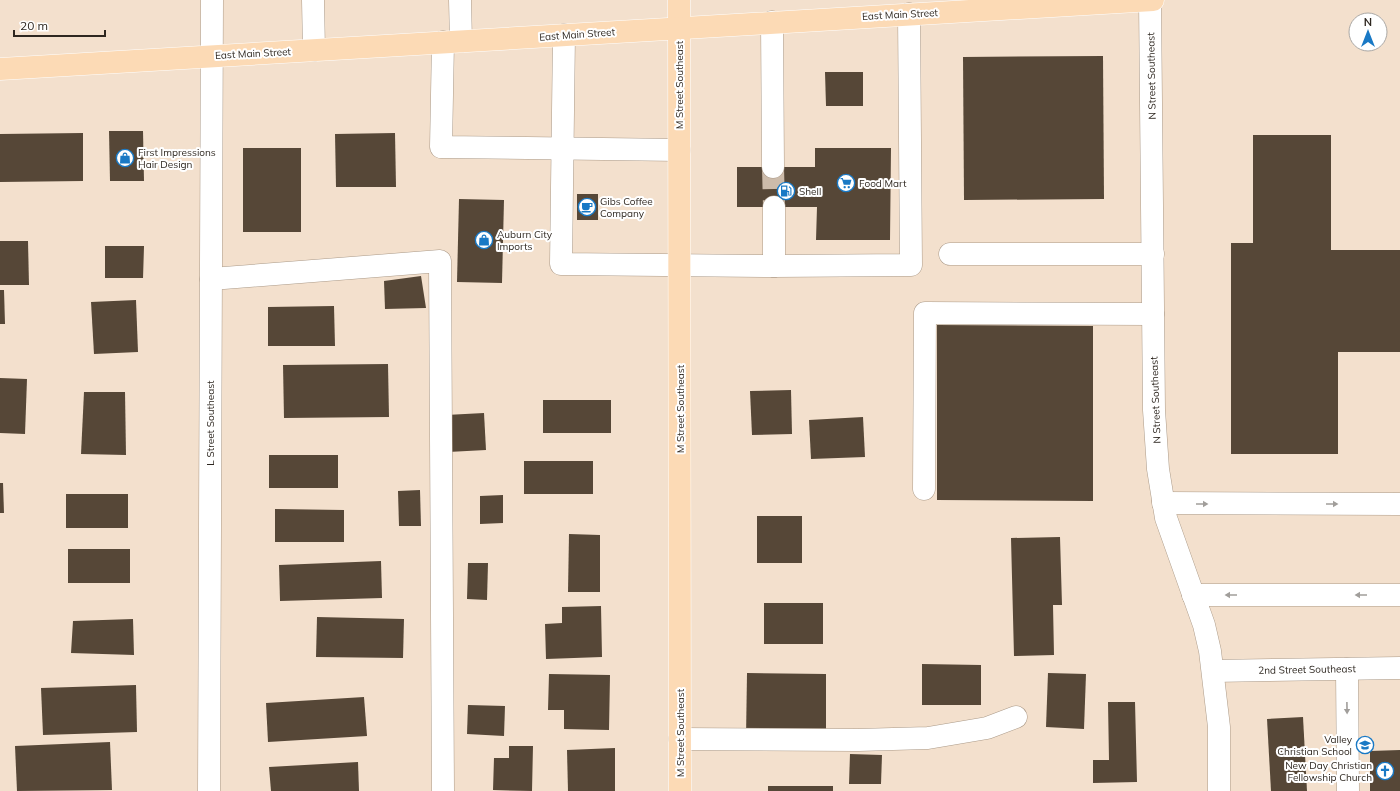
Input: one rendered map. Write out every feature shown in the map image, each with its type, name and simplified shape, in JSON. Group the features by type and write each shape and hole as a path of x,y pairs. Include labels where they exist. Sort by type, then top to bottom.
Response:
{"main road":[{"name":"M Street Southeast","path":"679,0 680,791"},
{"name":"East Main Street","path":"0,69 1151,0"}],"street":[{"name":"L Street Southeast","path":"209,791 212,0"},
{"path":"313,0 314,50"},
{"path":"460,0 452,42 441,146 679,150"},
{"name":"N Street Southeast","path":"1151,0 1154,410 1158,469 1166,518 1205,631 1210,651 1219,727 1219,791"},
{"path":"564,35 561,264 679,266 911,265 909,14"},
{"path":"772,22 773,167"},
{"path":"774,207 774,266"},
{"path":"950,254 1153,254"},
{"path":"211,279 440,261 443,791"},
{"path":"924,489 925,313 1153,314"},
{"path":"1163,503 1400,504"},
{"path":"1192,595 1400,595"},
{"name":"2nd Street Southeast","path":"1213,670 1400,668"},
{"path":"1347,669 1348,791"},
{"path":"680,739 858,740 928,738 987,728 1016,717"}],"building":[{"path":"1103,56 1104,199 964,200 963,57"},
{"path":"825,72 863,72 863,106 826,106"},
{"path":"109,131 143,131 144,181 110,181"},
{"path":"83,133 83,181 0,182 0,134"},
{"path":"395,133 396,187 336,187 335,134"},
{"path":"1253,135 1331,135 1331,250 1400,250 1400,352 1338,352 1338,454 1231,454 1231,243 1253,243"},
{"path":"243,148 301,148 301,232 243,232"},
{"path":"815,148 891,148 890,240 816,240 817,207 737,207 737,167 815,167"},
{"name":"Gibs Coffee Company","path":"577,194 598,194 598,220 577,220"},
{"path":"459,199 504,200 502,283 457,282"},
{"path":"0,241 28,241 29,285 0,285"},
{"path":"105,246 144,246 143,278 105,278"},
{"path":"421,276 426,308 385,309 384,281"},
{"path":"0,290 4,290 5,324 0,324"},
{"path":"136,300 138,352 94,354 91,302"},
{"path":"334,306 335,346 268,346 268,307"},
{"path":"937,325 1093,326 1093,501 937,500"},
{"path":"388,364 389,417 284,418 283,365"},
{"path":"0,378 27,379 25,434 0,433"},
{"path":"791,390 792,434 752,435 750,391"},
{"path":"84,392 125,392 126,455 81,454"},
{"path":"543,400 611,400 611,433 543,433"},
{"path":"484,413 486,450 448,452 446,415"},
{"path":"863,417 865,457 811,459 809,420"},
{"path":"269,455 338,455 338,488 269,488"},
{"path":"524,461 593,461 593,494 524,494"},
{"path":"0,483 3,483 4,513 0,513"},
{"path":"420,490 421,526 399,526 398,491"},
{"path":"66,494 128,494 128,528 66,528"},
{"path":"503,495 503,523 480,524 480,496"},
{"path":"275,509 344,510 344,542 275,542"},
{"path":"757,516 802,516 802,563 757,563"},
{"path":"569,534 600,535 600,592 568,592"},
{"path":"1060,537 1062,605 1053,605 1054,655 1014,656 1011,538"},
{"path":"68,549 130,549 130,583 68,583"},
{"path":"381,561 382,598 280,601 279,565"},
{"path":"468,563 488,563 487,600 467,599"},
{"path":"764,603 823,603 823,644 764,644"},
{"path":"601,606 602,657 546,659 545,624 562,623 562,607"},
{"path":"317,617 404,619 403,658 316,657"},
{"path":"133,619 134,655 71,653 73,621"},
{"path":"922,664 981,665 981,705 922,705"},
{"path":"747,673 826,674 826,738 746,737"},
{"path":"1048,673 1086,674 1084,729 1046,727"},
{"path":"549,674 610,675 609,730 564,729 564,710 548,710"},
{"path":"136,685 137,732 43,735 41,688"},
{"path":"364,697 367,736 268,742 266,703"},
{"path":"1108,702 1135,702 1137,782 1093,783 1093,760 1109,760"},
{"path":"468,705 505,706 504,736 467,734"},
{"path":"1303,717 1307,791 1271,791 1267,719"},
{"path":"110,742 112,790 17,791 15,746"},
{"path":"509,746 533,746 532,791 493,790 494,758 509,758"},
{"path":"615,748 615,791 568,791 567,750"},
{"name":"New Day Christian Fellowship Church","path":"1400,750 1400,791 1370,791 1370,751"},
{"path":"850,754 882,755 881,784 849,784"},
{"path":"358,762 359,791 271,791 269,767"},
{"path":"768,786 833,786 833,791 768,791"}],"tunnel":[{"path":"773,167 774,207"}],"place":[{"name":"First Impressions Hair Design","path":"125,158"},
{"name":"Food Mart","path":"846,183"},
{"name":"Shell","path":"786,191"},
{"name":"Gibs Coffee Company","path":"587,207"},
{"name":"Auburn City Imports","path":"484,240"},
{"name":"Valley Christian School","path":"1365,745"},
{"name":"New Day Christian Fellowship Church","path":"1385,771"}]}
